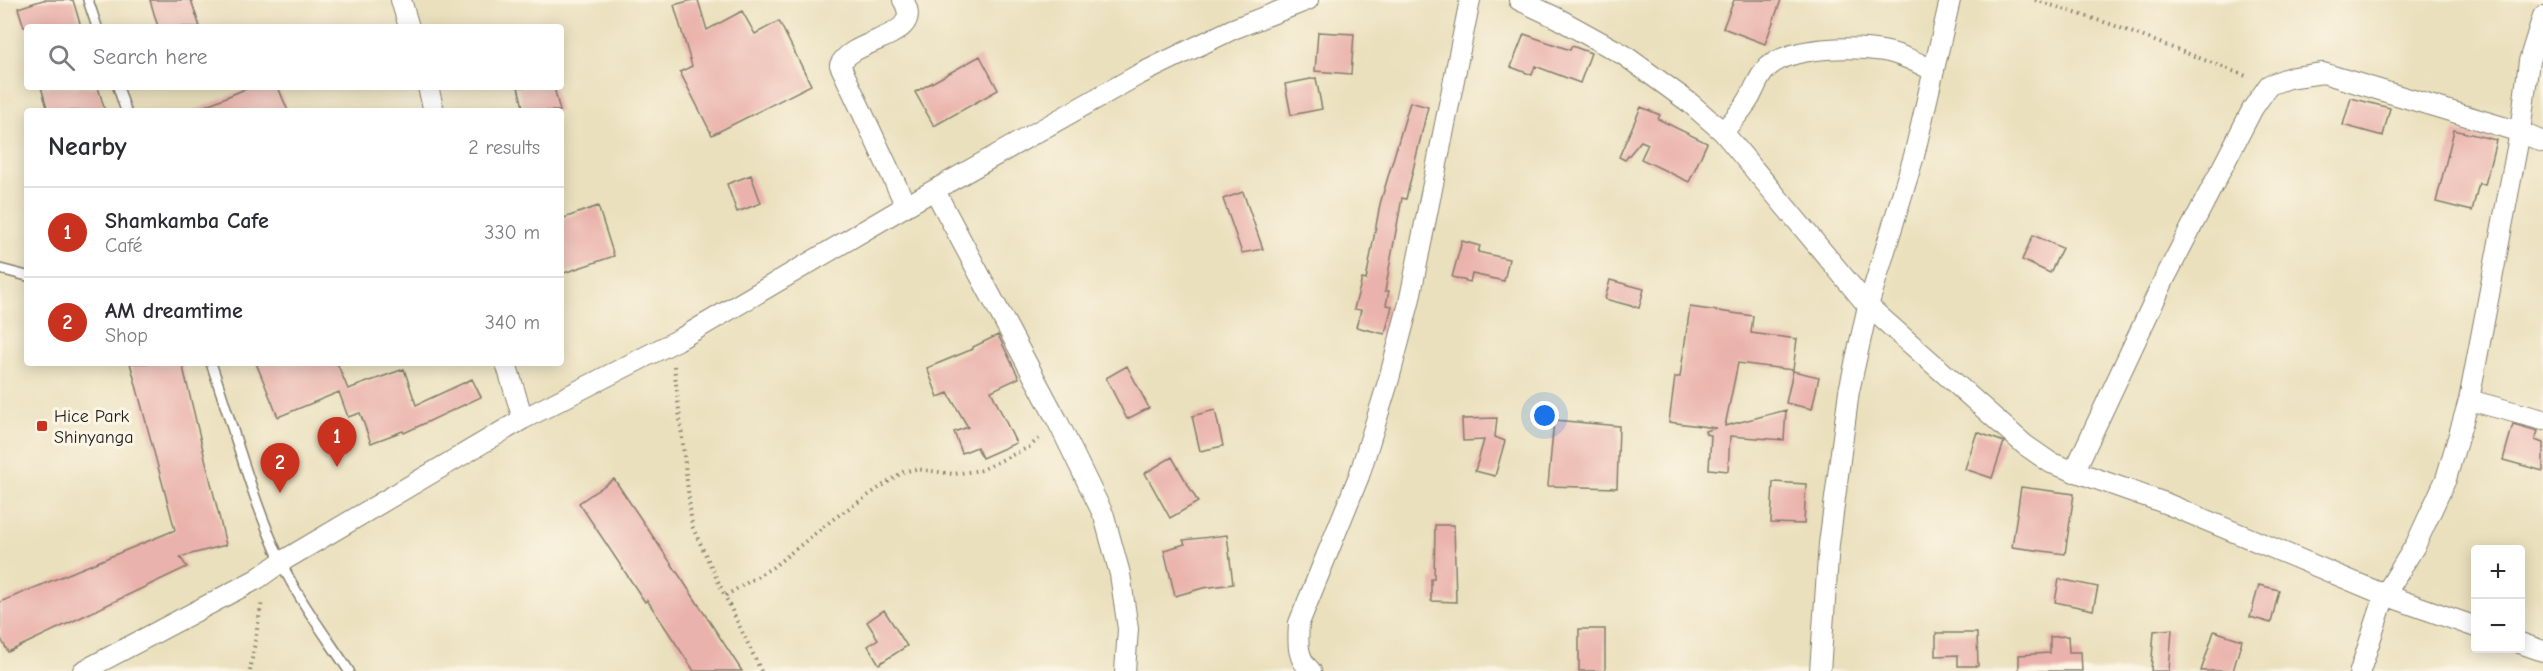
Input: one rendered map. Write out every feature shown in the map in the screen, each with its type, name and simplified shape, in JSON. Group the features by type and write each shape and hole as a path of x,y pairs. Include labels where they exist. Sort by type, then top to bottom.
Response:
{"street":[{"path":"401,0 409,24"},
{"path":"903,0 908,14 905,24 898,31 850,51 840,65 906,206"},
{"path":"83,671 264,574 523,419 678,340 906,206 1138,75 1233,29 1308,0"},
{"path":"1311,671 1303,664 1297,645 1299,623 1359,476 1389,379 1409,303 1470,0"},
{"path":"1519,0 1624,55 1690,103 1723,132 1868,306 2025,445 2051,463 2165,504 2385,595 2471,626"},
{"path":"1820,671 1829,544 1849,392 1868,306 1914,156 1950,0"},
{"path":"2360,671 2385,595 2416,544 2446,478 2469,400 2520,132 2529,61 2543,16"},
{"path":"1723,132 1748,100 1760,76 1768,67 1789,56 1810,51 1860,49 1884,51 1934,70"},
{"path":"2074,472 2164,280 2253,108 2269,85 2288,78 2323,73 2520,132 2543,142"},
{"path":"429,90 433,108"},
{"path":"935,190 1058,422 1104,516 1120,574 1128,629 1125,671"},
{"path":"507,366 523,419"},
{"path":"2469,400 2543,420"},
{"path":"2525,645 2543,651"}],"lane":[{"path":"88,0 97,24"},
{"path":"119,90 125,108"},
{"path":"0,269 24,275"},
{"path":"212,366 256,498 281,562 298,595 349,671"}],"path":[{"path":"2035,0 2110,24 2269,85"},
{"path":"678,340 673,369 692,526 760,671"},
{"path":"725,596 773,567 836,517 903,472 916,469 954,474 981,470 1029,447 1058,422"},
{"path":"250,671 264,574"}],"building":[{"path":"43,0 73,0 80,24 24,24 24,27 18,8"},
{"path":"150,0 191,0 199,24 157,24"},
{"path":"698,0 707,30 742,11 755,34 779,21 811,85 712,135 680,72 692,66 674,5"},
{"path":"1734,0 1781,0 1765,44 1723,28"},
{"path":"1318,32 1354,34 1351,74 1315,71"},
{"path":"1524,34 1570,50 1572,46 1591,53 1580,83 1535,66 1532,75 1511,67"},
{"path":"980,56 998,90 934,126 915,92"},
{"path":"1316,78 1322,109 1291,115 1285,84"},
{"path":"42,90 99,90 104,108 47,108"},
{"path":"243,90 279,90 287,108 200,108"},
{"path":"519,90 555,90 559,108 523,108"},
{"path":"2351,98 2390,108 2383,136 2343,125"},
{"path":"1410,102 1428,107 1406,199 1402,198 1385,291 1389,291 1386,305 1392,306 1385,334 1356,327 1361,310 1354,309 1362,279 1366,280 1380,204"},
{"path":"1641,107 1660,115 1658,119 1707,143 1689,182 1641,159 1648,144 1641,141 1625,160 1619,157"},
{"path":"2454,130 2496,140 2485,185 2479,183 2472,211 2436,202"},
{"path":"751,175 761,203 737,212 727,184"},
{"path":"1243,192 1263,249 1242,253 1223,199"},
{"path":"598,206 614,256 564,273 564,218"},
{"path":"2033,235 2062,248 2050,273 2022,260"},
{"path":"1462,241 1480,246 1478,252 1509,259 1504,281 1472,274 1470,282 1452,277"},
{"path":"1610,280 1644,289 1639,308 1605,299"},
{"path":"1690,307 1753,316 1751,333 1797,339 1793,370 1738,363 1725,426 1786,410 1784,440 1730,436 1728,471 1709,469 1711,435 1706,434 1705,431 1716,428 1669,422 1675,377 1680,377"},
{"path":"998,335 1019,378 991,391 1016,443 982,458 977,447 962,453 954,432 968,427 948,393 938,397 927,368 973,349"},
{"path":"131,366 183,366 226,545 180,557 187,567 8,652 0,637 0,602 175,530"},
{"path":"257,366 338,366 348,389 404,369 416,405 472,379 481,397 404,433 403,431 371,443 360,413 348,417 339,392 278,417"},
{"path":"1127,366 1149,408 1127,419 1106,378"},
{"path":"1793,371 1819,377 1812,409 1786,403"},
{"path":"1215,410 1223,446 1200,451 1192,416"},
{"path":"1497,418 1495,437 1505,441 1495,476 1475,471 1484,440 1463,441 1462,419"},
{"path":"1554,420 1619,426 1617,488 1548,486"},
{"path":"2513,424 2538,431 2535,440 2543,443 2543,471 2503,460"},
{"path":"1977,432 2004,442 1992,478 1965,469"},
{"path":"1172,457 1198,502 1170,518 1145,473"},
{"path":"614,479 742,671 694,671 579,503"},
{"path":"1773,482 1806,484 1804,524 1771,523"},
{"path":"2021,487 2074,494 2065,554 2012,547"},
{"path":"1435,525 1454,525 1456,602 1431,601 1431,579 1434,579"},
{"path":"1227,535 1233,584 1203,588 1175,596 1164,550 1185,544 1183,540"},
{"path":"2059,579 2098,587 2093,610 2055,602"},
{"path":"2259,585 2279,590 2271,623 2250,617"},
{"path":"884,610 907,646 879,664 868,646 878,639 867,622"},
{"path":"1579,629 1605,629 1605,671 1579,671"},
{"path":"2172,629 2169,671 2151,671 2154,631"},
{"path":"2214,631 2242,640 2233,671 2201,671"},
{"path":"1936,633 1977,633 1978,666 1958,666 1958,655 1936,656"},
{"path":"2068,636 2069,652 2081,652 2082,671 2019,671 2019,655 2050,653 2050,637"}],"place":[{"name":"Hice Park Shinyanga","path":"42,426"},
{"name":"Shamkamba Cafe","path":"337,467"},
{"name":"AM dreamtime","path":"280,493"}]}
